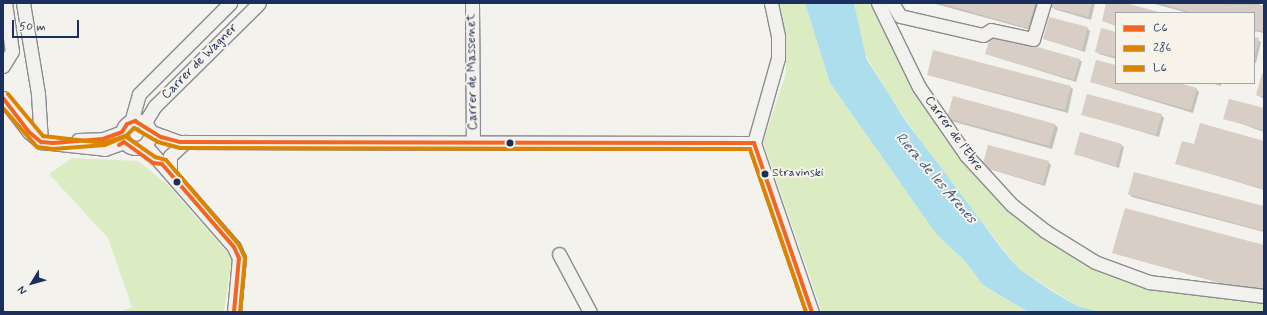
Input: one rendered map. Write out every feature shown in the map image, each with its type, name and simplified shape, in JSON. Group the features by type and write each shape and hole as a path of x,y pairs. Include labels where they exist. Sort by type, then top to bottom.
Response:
{"street":[{"path":"23,3 38,94 41,142"},
{"name":"Carrer de Wagner","path":"138,138 131,122 139,94 230,3"},
{"name":"Carrer de Wagner","path":"138,138 155,106 259,3"},
{"name":"Carrer de Massenet","path":"472,3 473,142"},
{"path":"771,3 778,36 778,58 754,143 812,312"},
{"name":"Carrer de l'Ebre","path":"878,3 919,87 966,155 1012,206 1045,231 1095,262 1149,282 1264,296"},
{"path":"892,3 900,16 983,35 991,30 1033,39 1044,3"},
{"path":"3,66 12,51 8,5"},
{"path":"3,98 28,132 41,142 73,143 105,149 138,138 183,142 754,143"},
{"path":"138,138 153,163 166,169 234,247 239,258 234,312"},
{"path":"166,169 170,156 183,142"},
{"path":"559,254 590,312"}],"green space":[{"path":"779,3 805,3 830,83 937,235 964,260 983,285 1028,312 822,312 763,142 786,73 786,46"},
{"path":"854,3 872,3 917,95 996,196 1024,224 1117,279 1187,295 1264,301 1264,312 1101,312 1077,306 1019,269 947,178 892,100 862,49"},
{"path":"72,158 138,161 168,185 232,258 224,312 121,312 132,307 108,238 49,174"}],"water":[{"name":"Riera de les Arenes","path":"805,3 854,3 866,58 905,120 1002,249 1019,269 1053,292 1077,306 1101,312 1028,312 983,285 964,260 937,235 830,83"}],"building":[{"path":"940,3 1035,3 1028,28"},
{"path":"1051,3 1092,3 1088,17 1050,7"},
{"path":"1106,3 1126,3 1158,12 1115,12 1115,25 1102,21"},
{"path":"1159,3 1264,5 1264,32 1255,29 1255,12 1190,12"},
{"path":"1049,17 1088,27 1082,50 1043,39"},
{"path":"1101,28 1115,32 1115,57 1095,52"},
{"path":"991,34 1080,59 1074,80 985,54"},
{"path":"1255,37 1259,38 1255,55"},
{"path":"933,50 1071,86 1065,110 927,75"},
{"path":"1096,60 1115,65 1115,84 1183,84 1197,88 1191,110 1090,82"},
{"path":"1262,73 1264,74 1264,97 1256,95"},
{"path":"1087,94 1162,114 1156,135 1081,115"},
{"path":"953,96 1055,124 1049,146 947,118"},
{"path":"1229,99 1264,108 1264,130 1223,119"},
{"path":"1200,123 1264,141 1264,189 1175,164 1182,141 1194,144"},
{"path":"1080,132 1122,144 1116,166 1074,154"},
{"path":"988,145 1049,161 1043,184 982,167"},
{"path":"1134,172 1264,206 1264,231 1128,194"},
{"path":"1125,208 1264,245 1264,290 1248,290 1112,253"}],"transit line":[{"name":"L6","path":"8,94 43,136 104,143 125,136 155,157 166,160 239,245 245,258 240,312"},
{"name":"C6","path":"3,98 29,132 41,142 53,143 103,139 122,132 127,124 135,121 161,137 180,142 754,143 812,312"},
{"name":"286","path":"3,108 37,147 53,149 105,145 125,137 134,128 158,142 180,148 750,149 806,312"},
{"name":"C6","path":"119,145 124,142 153,163 162,164 234,247 239,258 234,312"}],"place":[{"name":"Stravinski","path":"765,174"}]}
